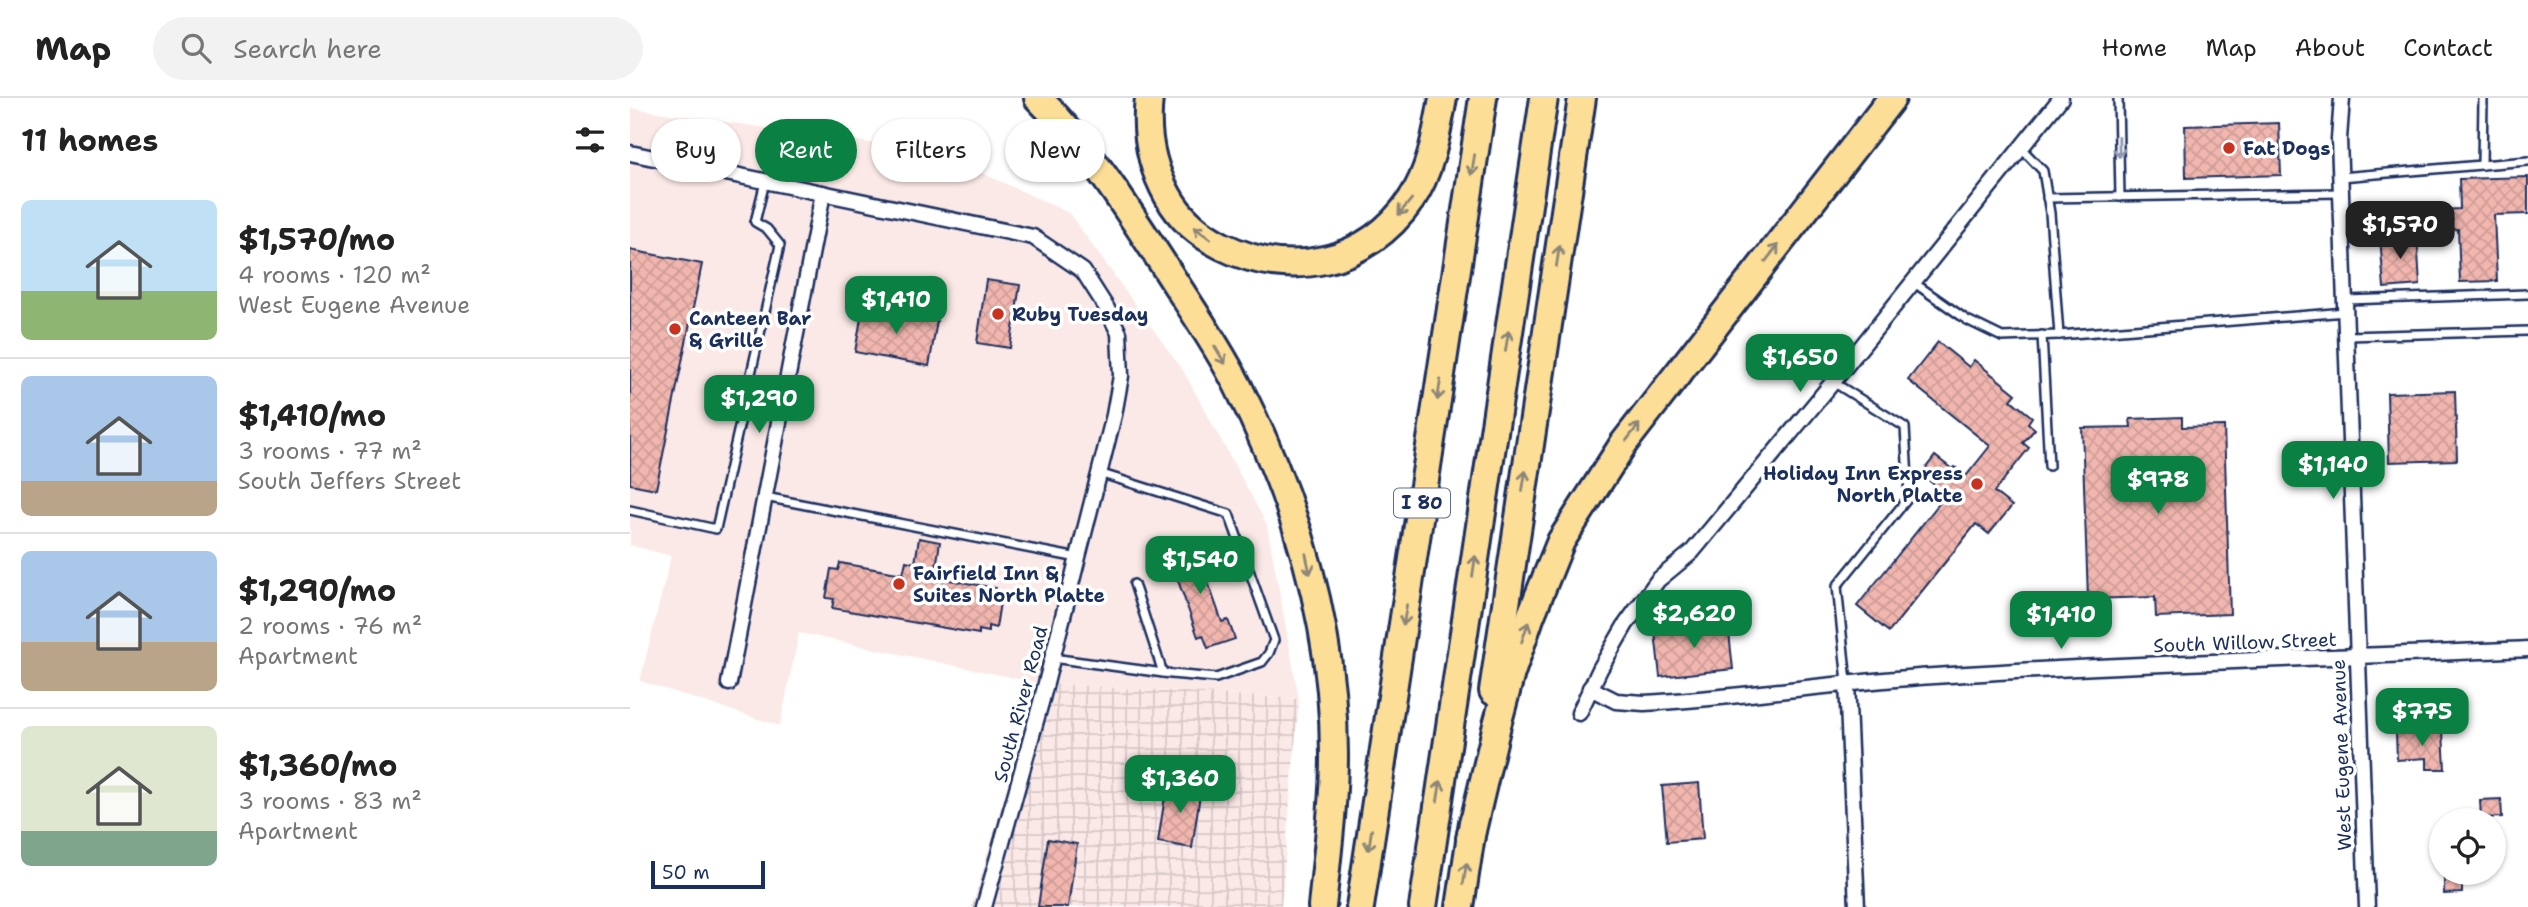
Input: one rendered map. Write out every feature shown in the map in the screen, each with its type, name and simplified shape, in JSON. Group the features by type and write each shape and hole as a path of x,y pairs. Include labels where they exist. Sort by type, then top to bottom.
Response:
{"highway":[{"path":"1038,98 1079,141 1184,297 1236,382 1278,475 1306,553 1324,643 1334,753 1332,810 1322,907"},
{"path":"1067,98 1143,219 1184,297"},
{"path":"1149,98 1147,119 1154,162 1168,197 1181,215 1198,231 1238,254 1261,261 1309,264 1334,258 1375,237 1394,221 1412,198 1427,166 1443,98"},
{"name":"I 80","path":"1360,907 1483,98"},
{"path":"1423,907 1544,98"},
{"path":"1460,907 1582,98"},
{"path":"1471,839 1511,673 1561,541 1624,443 1892,98"}],"street":[{"path":"1579,713 1626,624 1658,580 1692,552 1833,382 2061,98"},
{"name":"West Eugene Avenue","path":"2343,98 2339,139 2367,907"},
{"name":"South River Road","path":"630,153 755,180"},
{"name":"South River Road","path":"765,182 1033,236 1083,271 1107,307 1119,333 1121,376 1114,415 1052,658 984,907"},
{"path":"729,684 823,193"},
{"name":"South Willow Street","path":"1590,688 1616,701 1644,703 1847,682 2091,667 2528,649"},
{"path":"1847,682 1857,907"}],"lane":[{"path":"2118,98 2120,197"},
{"path":"2482,165 2483,98"},
{"path":"2021,147 2043,171 2048,198 2059,335"},
{"path":"2341,177 2528,161"},
{"path":"630,510 716,529 780,245 766,229 755,222 765,182"},
{"path":"2048,198 2342,193"},
{"path":"1912,281 1967,320 2002,337 2059,335 2346,306 2528,294"},
{"path":"2347,336 2528,331"},
{"path":"2042,335 2049,466"},
{"path":"1833,382 1905,427 1909,497 1837,586 1847,682"},
{"path":"1052,658 1216,678 1262,662 1274,640 1229,514 1100,472"},
{"path":"765,497 1078,558"},
{"path":"1134,584 1163,673"}],"shaded area":[{"path":"630,108 706,119 651,119 651,182 741,182 741,124 755,126 755,182 857,182 857,141 871,143 871,182 991,182 991,177 1069,213 1184,372 1267,525 1299,699 1038,683 799,633 780,726 640,681 671,556 630,545"},
{"path":"1038,683 1299,699 1281,907 972,907"}],"building":[{"path":"2279,123 2281,175 2186,178 2185,126"},
{"path":"2528,177 2528,214 2494,215 2497,281 2460,282 2458,229 2441,230 2440,210 2460,209 2459,179"},
{"path":"2417,235 2420,285 2384,288 2380,237"},
{"path":"630,250 702,264 656,489 630,484"},
{"name":"Ruby Tuesday","path":"986,280 1020,285 1010,348 977,343"},
{"path":"863,307 937,321 929,366 855,352"},
{"path":"1938,342 1969,367 1974,360 2016,394 2011,400 2032,417 2028,423 2035,429 2023,443 2029,448 1994,492 2012,506 1989,534 1976,524 1889,632 1857,606 1941,501 1932,493 1937,487 1921,474 1935,456 1966,476 1990,446 1908,380"},
{"path":"2455,391 2457,460 2389,462 2387,393"},
{"path":"2182,417 2182,427 2224,426 2230,614 2156,617 2155,597 2088,599 2082,428 2131,427 2130,419"},
{"name":"Fairfield Inn & Suites North Platte","path":"919,538 940,542 936,568 944,570 943,579 996,588 995,595 1001,596 996,628 988,626 988,632 979,630 979,634 832,608 834,599 826,598 831,569 838,570 840,563 903,574 906,561 915,563"},
{"path":"1194,543 1202,566 1209,563 1214,579 1208,582 1222,622 1228,620 1235,639 1208,648 1203,635 1198,637 1168,552"},
{"path":"1728,624 1733,669 1660,677 1655,632"},
{"path":"2443,731 2445,769 2427,769 2427,758 2397,760 2396,733"},
{"path":"1167,783 1201,788 1192,848 1158,842"},
{"path":"1699,783 1703,839 1667,842 1662,786"},
{"path":"2501,799 2502,808 2480,808 2480,800"},
{"path":"1048,839 1077,844 1068,907 1038,907"},
{"path":"2444,885 2462,885 2462,893 2444,894"}],"place":[{"name":"Fat Dogs","path":"2229,148"},
{"name":"Ruby Tuesday","path":"998,314"},
{"name":"Canteen Bar & Grille","path":"675,329"},
{"name":"Holiday Inn Express North Platte","path":"1977,484"},
{"name":"Fairfield Inn & Suites North Platte","path":"899,584"}]}
